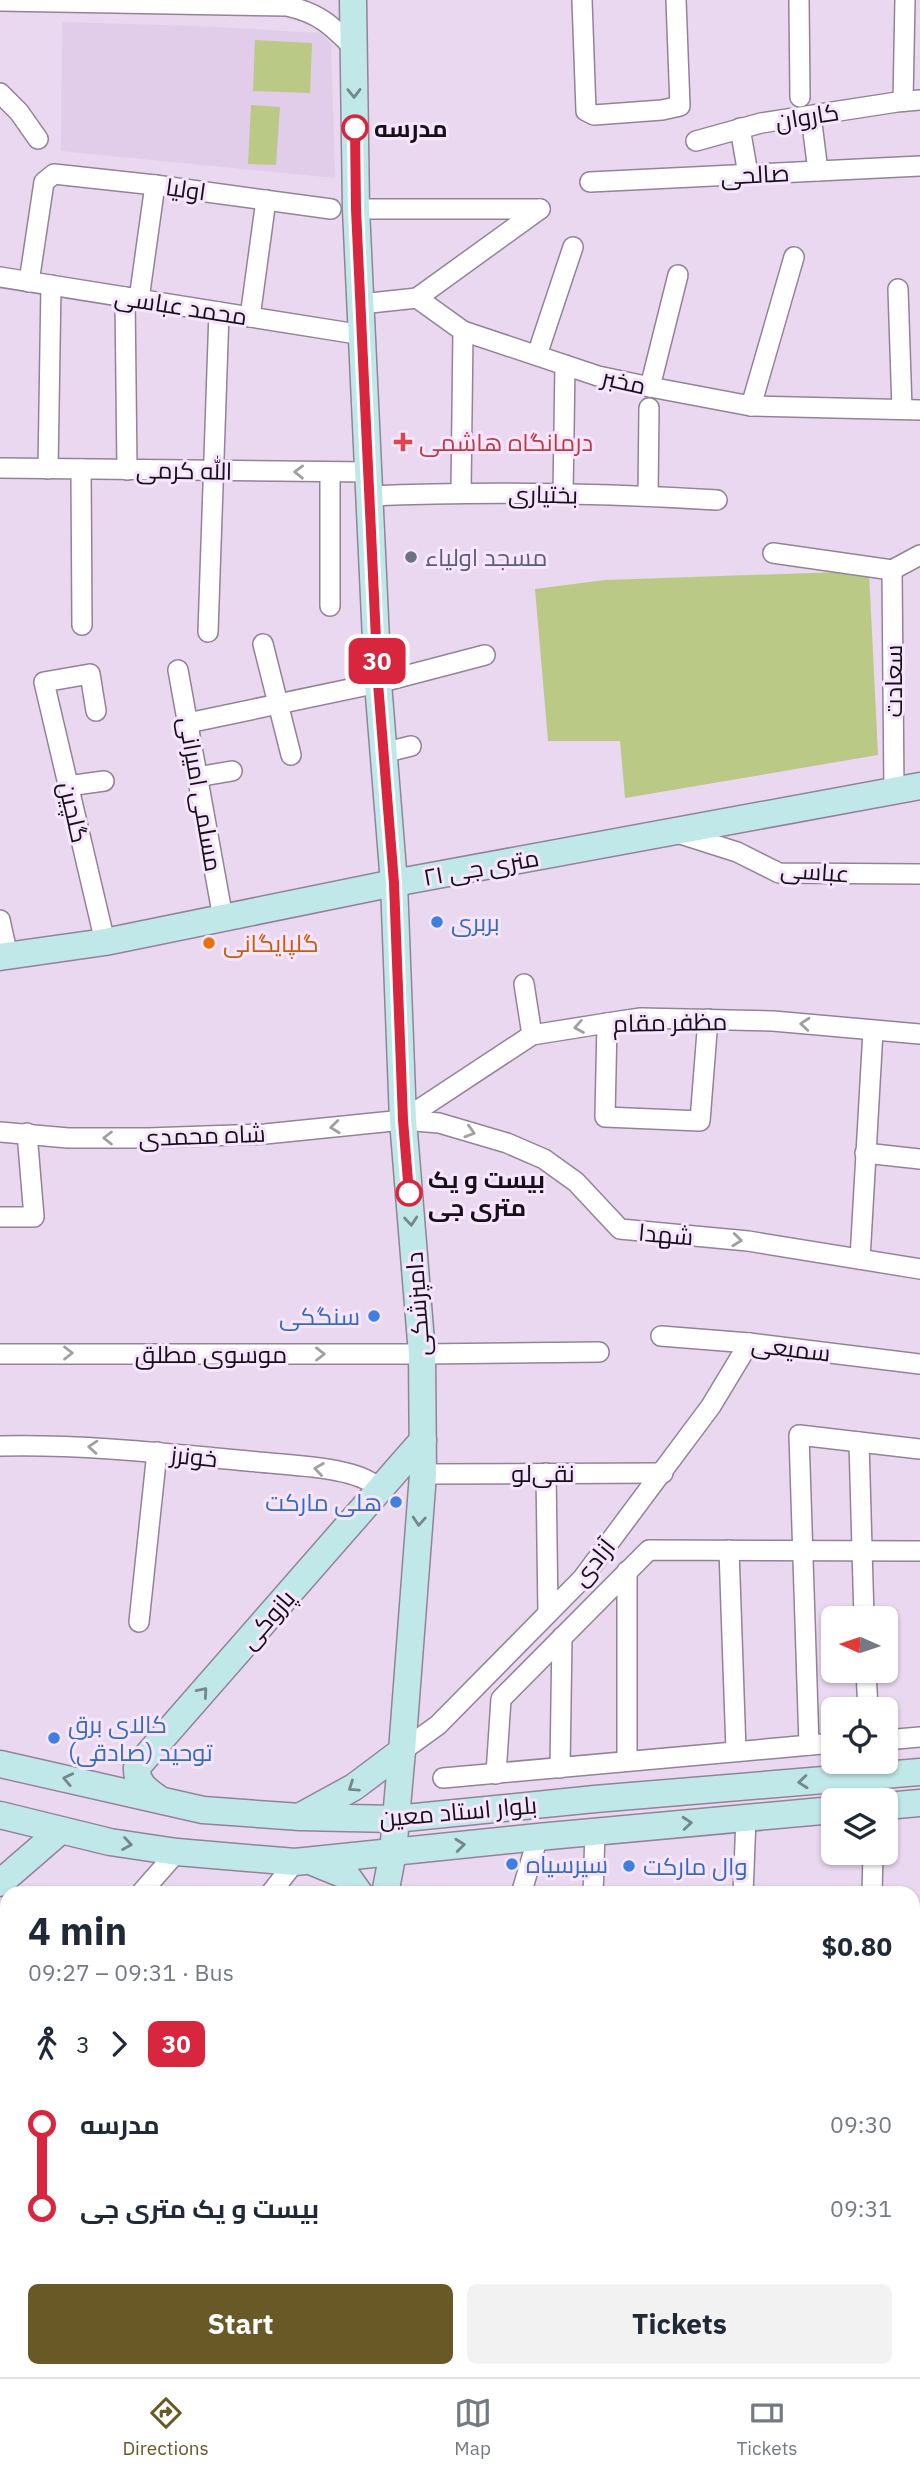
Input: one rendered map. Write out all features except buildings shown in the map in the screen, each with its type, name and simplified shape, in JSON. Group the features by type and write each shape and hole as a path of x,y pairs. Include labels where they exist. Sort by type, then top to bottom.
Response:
{"main road":[{"name":"دامپزشکی","path":"353,0 353,47 343,209 361,304 378,683 394,883 403,1120 422,1354 423,1474 402,1751 393,1852 387,1886"},
{"name":"۲۱ متری جی","path":"4,957 105,942 394,883 920,786"},
{"name":"پازوکی","path":"159,1799 140,1783 136,1775 137,1766 423,1440"},
{"path":"300,1817 354,1787 402,1751"},
{"name":"بلوار استاد معین","path":"0,1764 203,1810 300,1817 395,1819 920,1772"},
{"path":"595,1799 595,1832"},
{"path":"898,1805 920,1803"},
{"path":"177,1852 218,1846 229,1836 225,1822 203,1810"},
{"name":"بلوار استاد معین","path":"0,1815 60,1831 177,1852 302,1862 821,1811"},
{"path":"0,1883 60,1831"},
{"path":"302,1862 347,1876 354,1886"}],"street":[{"path":"582,0 588,114 662,110 680,106 676,0"},
{"path":"799,0 800,97"},
{"path":"905,0 912,101"},
{"path":"0,1 265,2 307,11 326,20 353,47"},
{"path":"0,93 19,111 38,139"},
{"name":"کاروان","path":"696,141 740,128 912,101"},
{"path":"811,116 818,171"},
{"path":"740,128 747,174"},
{"name":"صالحی","path":"590,182 920,166"},
{"name":"اولیا","path":"29,282 44,182 48,177 61,174 343,209"},
{"path":"127,470 132,298 155,185"},
{"path":"250,317 266,200"},
{"path":"343,209 540,209 417,298 361,304"},
{"path":"537,355 573,247"},
{"path":"751,407 794,257"},
{"path":"650,387 678,275"},
{"name":"محمد عباسی","path":"0,277 363,335"},
{"path":"48,469 51,285"},
{"path":"898,289 911,409"},
{"name":"مخبر","path":"417,298 463,331 598,376 751,407 911,409"},
{"path":"208,632 219,312"},
{"path":"461,492 463,331"},
{"path":"564,494 565,365"},
{"path":"648,496 649,408"},
{"name":"الله کرمی","path":"0,468 330,472 368,484"},
{"path":"81,469 82,625"},
{"path":"330,472 330,606"},
{"name":"بختیاری","path":"368,484 461,492 717,500"},
{"path":"774,553 892,570 920,555"},
{"name":"سعادت","path":"892,570 894,792"},
{"path":"263,644 291,755"},
{"path":"188,723 378,683 485,655"},
{"name":"مسلمی امیرانی","path":"178,670 223,918"},
{"name":"گلچین","path":"96,711 90,674 44,682 105,942"},
{"path":"383,753 411,746"},
{"path":"197,777 232,771"},
{"path":"68,786 104,781"},
{"name":"عباسی","path":"674,832 737,852 779,873 920,874"},
{"path":"0,920 4,957"},
{"path":"524,984 532,1035"},
{"name":"مظفر مقام","path":"403,1120 532,1035 641,1018 773,1021 920,1034"},
{"path":"607,1023 605,1118 700,1121 708,1019"},
{"path":"859,1259 873,1031"},
{"name":"شاه محمدی","path":"0,1132 68,1138 213,1136 265,1134 403,1120"},
{"name":"شهدا","path":"403,1120 439,1123 507,1143 544,1159 576,1182 620,1229 748,1241 920,1269"},
{"path":"0,1217 34,1217 27,1133"},
{"path":"865,1153 920,1158"},
{"name":"سمیعی","path":"661,1336 749,1343 920,1364"},
{"name":"آزادی","path":"402,1751 438,1725 582,1579 711,1406 749,1343"},
{"name":"موسوی مطلق","path":"0,1353 599,1352"},
{"path":"809,1745 799,1435 920,1449"},
{"path":"859,1442 863,1606"},
{"name":"خونرز","path":"0,1446 61,1445 303,1467 357,1475 373,1484 376,1495"},
{"path":"139,1622 157,1452"},
{"name":"نقی‌لو","path":"423,1474 663,1473"},
{"path":"546,1474 548,1614"},
{"path":"496,1773 501,1699 649,1550 920,1551"},
{"path":"729,1550 736,1751"},
{"path":"627,1571 627,1761"},
{"path":"560,1768 562,1637"},
{"path":"898,1739 920,1737"},
{"path":"443,1778 821,1744"},
{"path":"743,1886 746,1818"},
{"path":"593,1886 595,1832"},
{"path":"523,1886 538,1837"},
{"path":"147,1886 177,1852"},
{"path":"278,1886 302,1862"},
{"path":"872,1886 873,1865"}],"shaded area":[{"path":"62,22 321,33 331,44 335,178 61,151"}],"green space":[{"path":"255,40 312,43 310,93 253,91"},
{"path":"251,105 280,107 276,165 248,164"},
{"path":"869,571 878,755 625,798 620,741 548,741 535,589 605,580"}],"bus line":[{"name":"30","path":"355,128 356,209 378,683 394,883 403,1120 409,1193"}],"place":[{"name":"مدرسه","path":"355,128"},
{"name":"درمانگاه هاشمی","path":"403,442"},
{"name":"مسجد اولیاء","path":"411,557"},
{"name":"بربری","path":"437,922"},
{"name":"گلپایگانی","path":"209,943"},
{"name":"بیست و یک متری جی","path":"409,1193"},
{"name":"سنگکی","path":"374,1316"},
{"name":"هلی مارکت","path":"396,1502"},
{"name":"کالای برق توحید (صادقی)","path":"54,1738"},
{"name":"سیرسیاه","path":"512,1864"},
{"name":"وال مارکت","path":"629,1866"}]}
